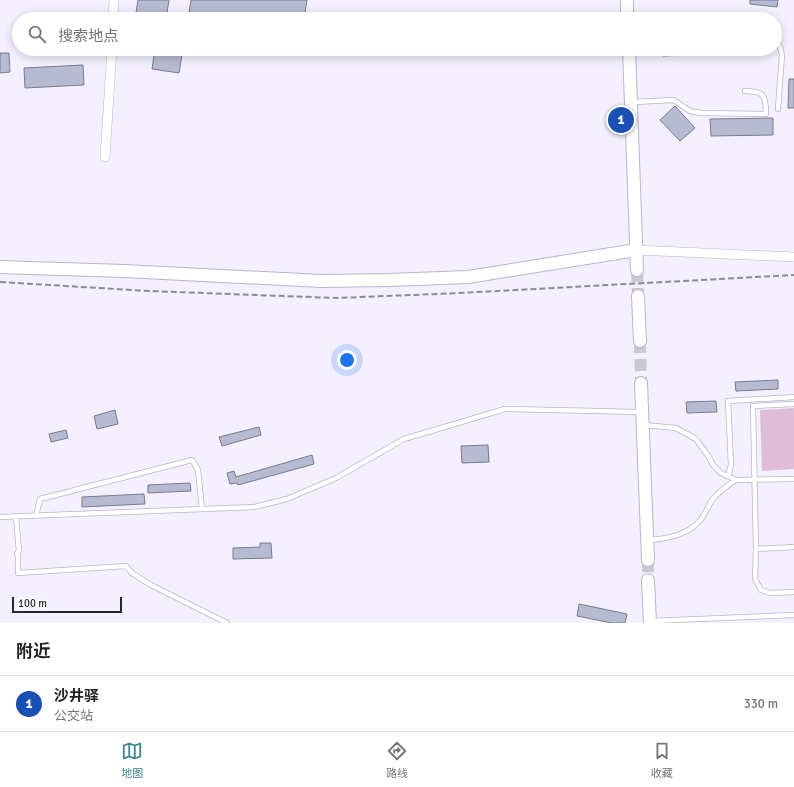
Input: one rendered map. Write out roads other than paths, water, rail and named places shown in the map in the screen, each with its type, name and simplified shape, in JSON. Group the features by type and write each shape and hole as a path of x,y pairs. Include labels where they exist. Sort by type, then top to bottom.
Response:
{"street":[{"path":"113,12 114,0"},
{"path":"627,0 627,12"},
{"path":"105,157 112,56"},
{"path":"629,56 637,270"},
{"path":"0,267 124,271 322,281 468,277 636,250 794,257"},
{"path":"638,296 640,341"},
{"path":"641,383 648,560"},
{"path":"648,580 650,622"}],"lane":[{"path":"778,109 782,56"},
{"path":"631,102 674,100 690,111 701,114 766,114 766,102 763,95 756,91 745,91"},
{"path":"728,476 731,465 728,401 794,397"},
{"path":"794,404 753,406 756,549 755,580 760,590 770,593 794,592"},
{"path":"0,517 254,507 287,499 336,478 404,440 505,409 642,412"},
{"path":"643,425 676,428 696,439 713,465 721,473 736,480 794,479"},
{"path":"36,516 40,499 192,460 198,470 202,509"},
{"path":"647,540 661,540 683,534 701,520 712,501 721,490 736,480"},
{"path":"16,517 19,551 17,554 18,573 126,566 132,573 151,584 227,623"},
{"path":"756,549 794,548"},
{"path":"650,622 794,615"}],"tunnel":[{"path":"637,270 638,296"},
{"path":"640,341 641,383"},
{"path":"648,560 648,580"}],"railway":[{"path":"0,282 149,291 337,298 794,275"}],"place":[{"name":"沙井驿","path":"621,120"}]}
